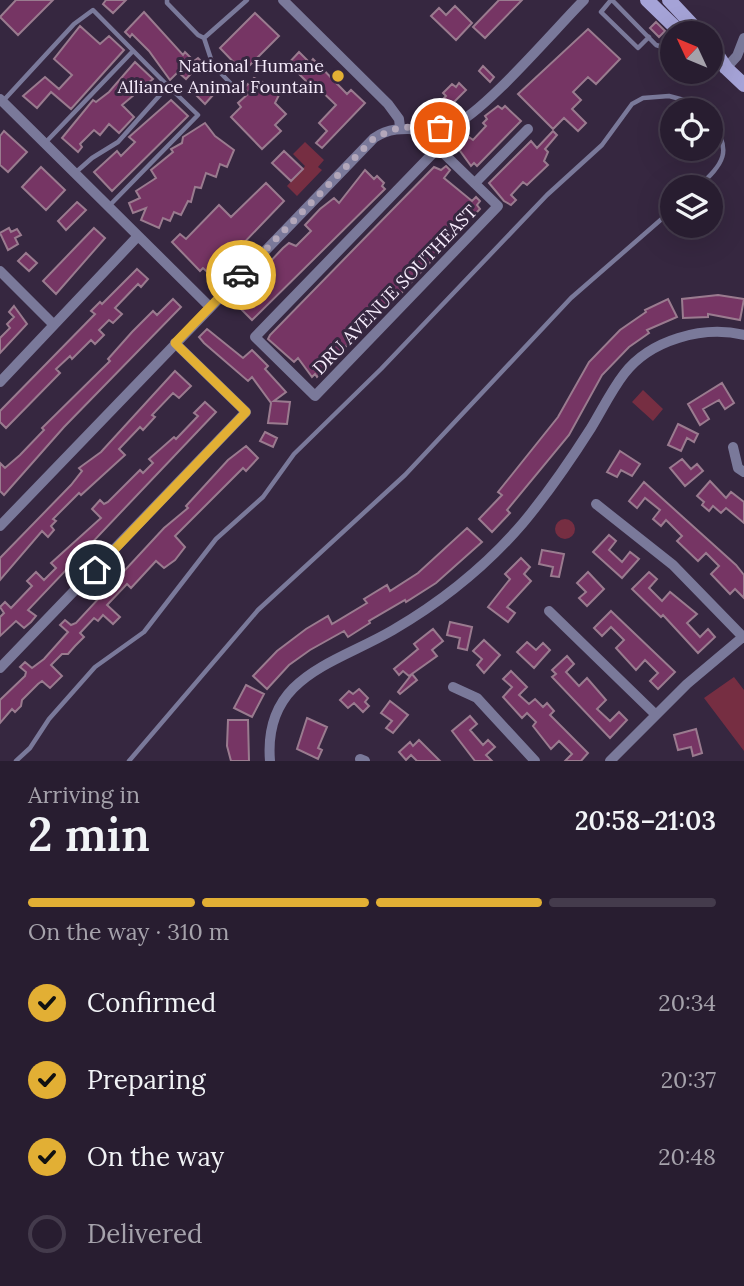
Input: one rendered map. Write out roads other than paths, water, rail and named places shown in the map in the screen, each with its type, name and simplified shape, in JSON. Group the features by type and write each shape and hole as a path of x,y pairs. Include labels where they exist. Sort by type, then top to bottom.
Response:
{"main road":[{"path":"647,0 669,21"},
{"path":"669,0 689,21"},
{"path":"723,64 744,85"}],"street":[{"path":"283,0 388,104 399,120 400,127"},
{"path":"0,526 374,138 400,127 440,128 461,121 481,106 584,0"},
{"path":"726,68 737,56 744,38"},
{"path":"1,101 210,307"},
{"path":"440,128 438,148 475,183 528,129"},
{"name":"DRU AVENUE SOUTHEAST","path":"438,148 255,337 315,396 498,206 475,183"},
{"path":"0,382 138,236"},
{"path":"0,271 54,325"},
{"path":"270,761 274,720 299,680 415,616 456,586 500,547 557,480 624,374 641,358 679,338 713,333 744,335"},
{"path":"0,668 246,412 175,343"},
{"path":"733,447 738,468 744,472"},
{"path":"596,504 673,565 744,637 655,714 610,761"},
{"path":"549,611 655,714"},
{"path":"453,687 477,698 536,761"}],"lane":[{"path":"167,0 198,35 204,38 213,65 235,88"},
{"path":"204,38 246,0"},
{"path":"649,37 638,48 601,12 611,0 660,46"},
{"path":"1,101 74,24 93,10 198,115 108,206"},
{"path":"44,143 133,51"},
{"path":"75,173 92,158 118,142 169,86"},
{"path":"16,761 30,748 49,719 95,667 144,632 216,540 263,497 294,454 381,369 547,195 602,145 632,104 643,98 676,98"},
{"path":"709,175 721,161"},
{"path":"129,761 258,610 405,475 571,299 660,220"}],"place":[{"name":"National Humane Alliance Animal Fountain","path":"338,76"}]}
